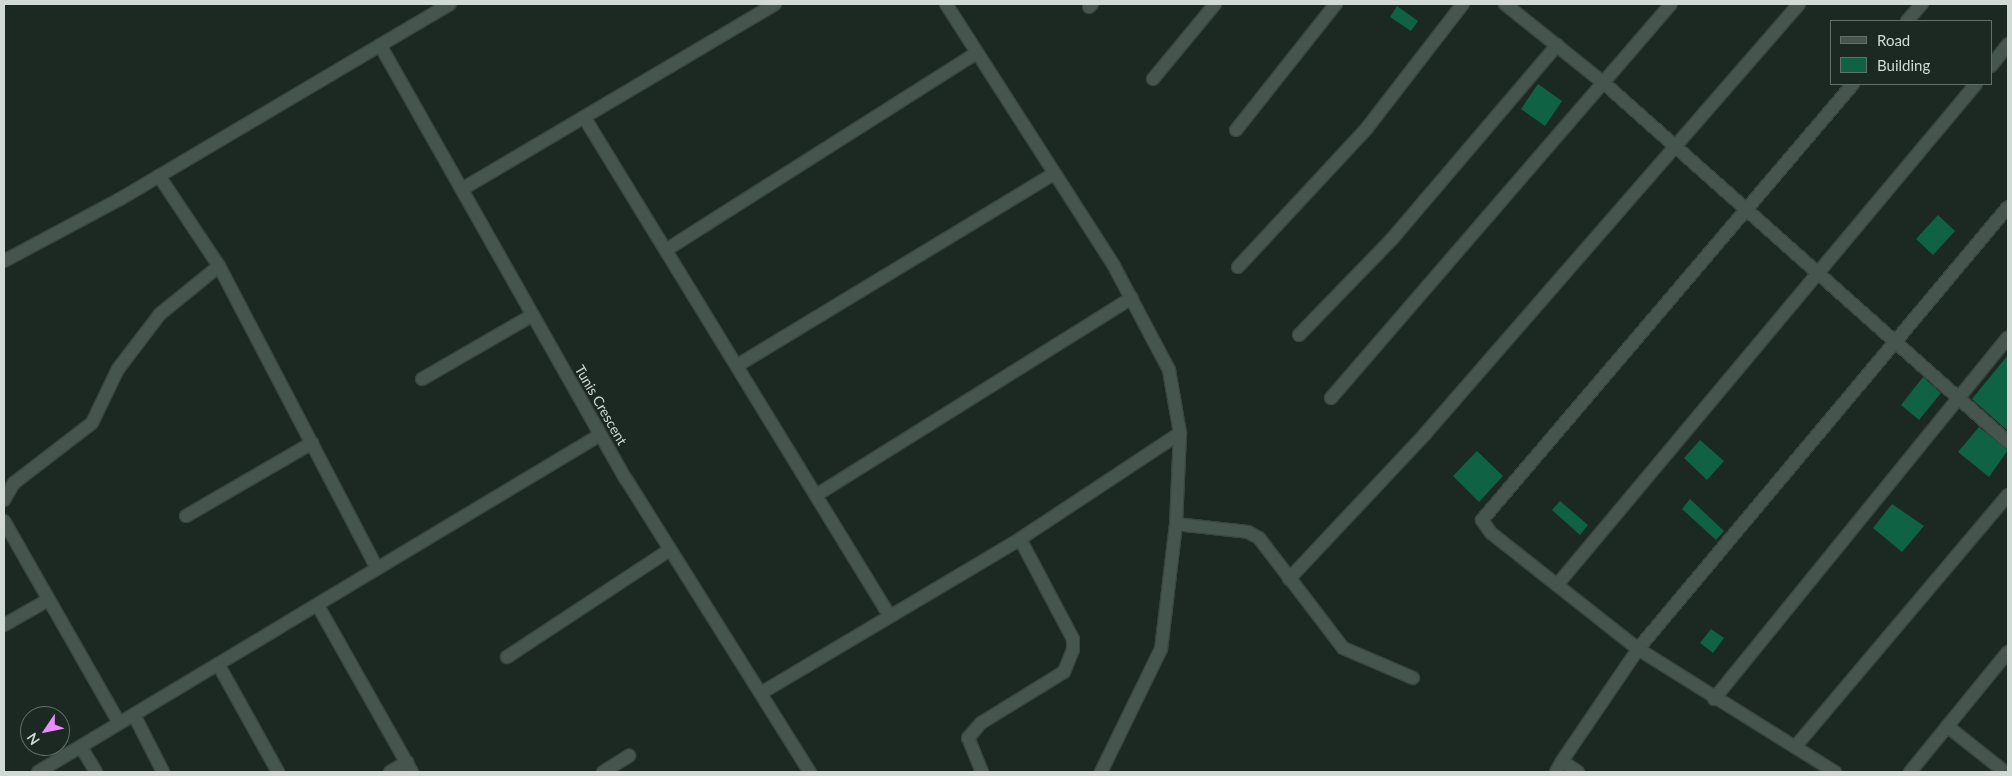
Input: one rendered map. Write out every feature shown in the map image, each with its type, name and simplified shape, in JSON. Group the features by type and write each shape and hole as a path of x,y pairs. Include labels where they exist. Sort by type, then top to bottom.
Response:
{"street":[{"path":"4,261 158,176 450,4"},
{"path":"464,188 775,4"},
{"path":"946,4 1132,298 1169,370 1180,433 1176,524 1161,649 1101,772"},
{"path":"1153,80 1215,4"},
{"path":"1236,130 1336,4"},
{"path":"1238,267 1368,128 1463,4"},
{"path":"1505,4 1605,84 1744,211 1896,342 2008,442"},
{"path":"1331,398 1605,84 1671,4"},
{"path":"1289,579 1425,434 1673,146 1799,4"},
{"path":"1908,20 1922,4"},
{"name":"Tunis Crescent","path":"380,44 464,188 600,435 669,550 810,772"},
{"path":"1992,65 2008,44"},
{"path":"1300,335 1392,239 1557,45"},
{"path":"666,250 977,53"},
{"path":"1835,772 1714,699 1638,649 1491,533 1484,526 1483,515 1852,85"},
{"path":"1556,585 1818,275 1975,85"},
{"path":"584,117 818,494 890,615"},
{"path":"738,365 1053,174"},
{"path":"158,176 219,266 377,568"},
{"path":"1578,772 1559,767 1638,649 2008,207"},
{"path":"4,500 14,483 92,423 118,369 160,314 219,266"},
{"path":"818,494 1132,298"},
{"path":"422,379 533,315"},
{"path":"1714,699 2008,337"},
{"path":"761,693 1020,539 1180,433"},
{"path":"38,772 318,606 377,568 600,435"},
{"path":"186,516 312,443"},
{"path":"1795,748 2008,495"},
{"path":"4,521 46,601 119,723"},
{"path":"1176,524 1248,532 1259,538 1343,648 1413,678"},
{"path":"982,772 968,738 981,723 1064,672 1072,660 1073,639 1020,539"},
{"path":"508,656 669,550"},
{"path":"4,625 46,601"},
{"path":"318,606 410,767 390,772"},
{"path":"1910,772 1947,726 2004,665 2008,652"},
{"path":"218,664 278,772"},
{"path":"134,715 163,772"},
{"path":"1947,726 2005,772"},
{"path":"81,747 96,772"},
{"path":"603,772 629,756"}],"building":[{"path":"1397,6 1418,21 1411,31 1390,17"},
{"path":"1538,84 1562,101 1545,126 1521,109"},
{"path":"1938,215 1955,231 1933,255 1916,239"},
{"path":"2008,355 2008,431 1972,399"},
{"path":"1923,377 1941,393 1919,420 1901,405"},
{"path":"1979,427 2008,450 1989,477 1958,452"},
{"path":"1700,440 1724,461 1707,480 1684,458"},
{"path":"1477,451 1503,476 1479,502 1453,476"},
{"path":"1690,499 1724,531 1716,540 1682,509"},
{"path":"1560,501 1588,525 1580,535 1552,510"},
{"path":"1892,504 1924,526 1902,552 1873,528"},
{"path":"1711,629 1724,638 1713,653 1700,643"}]}
